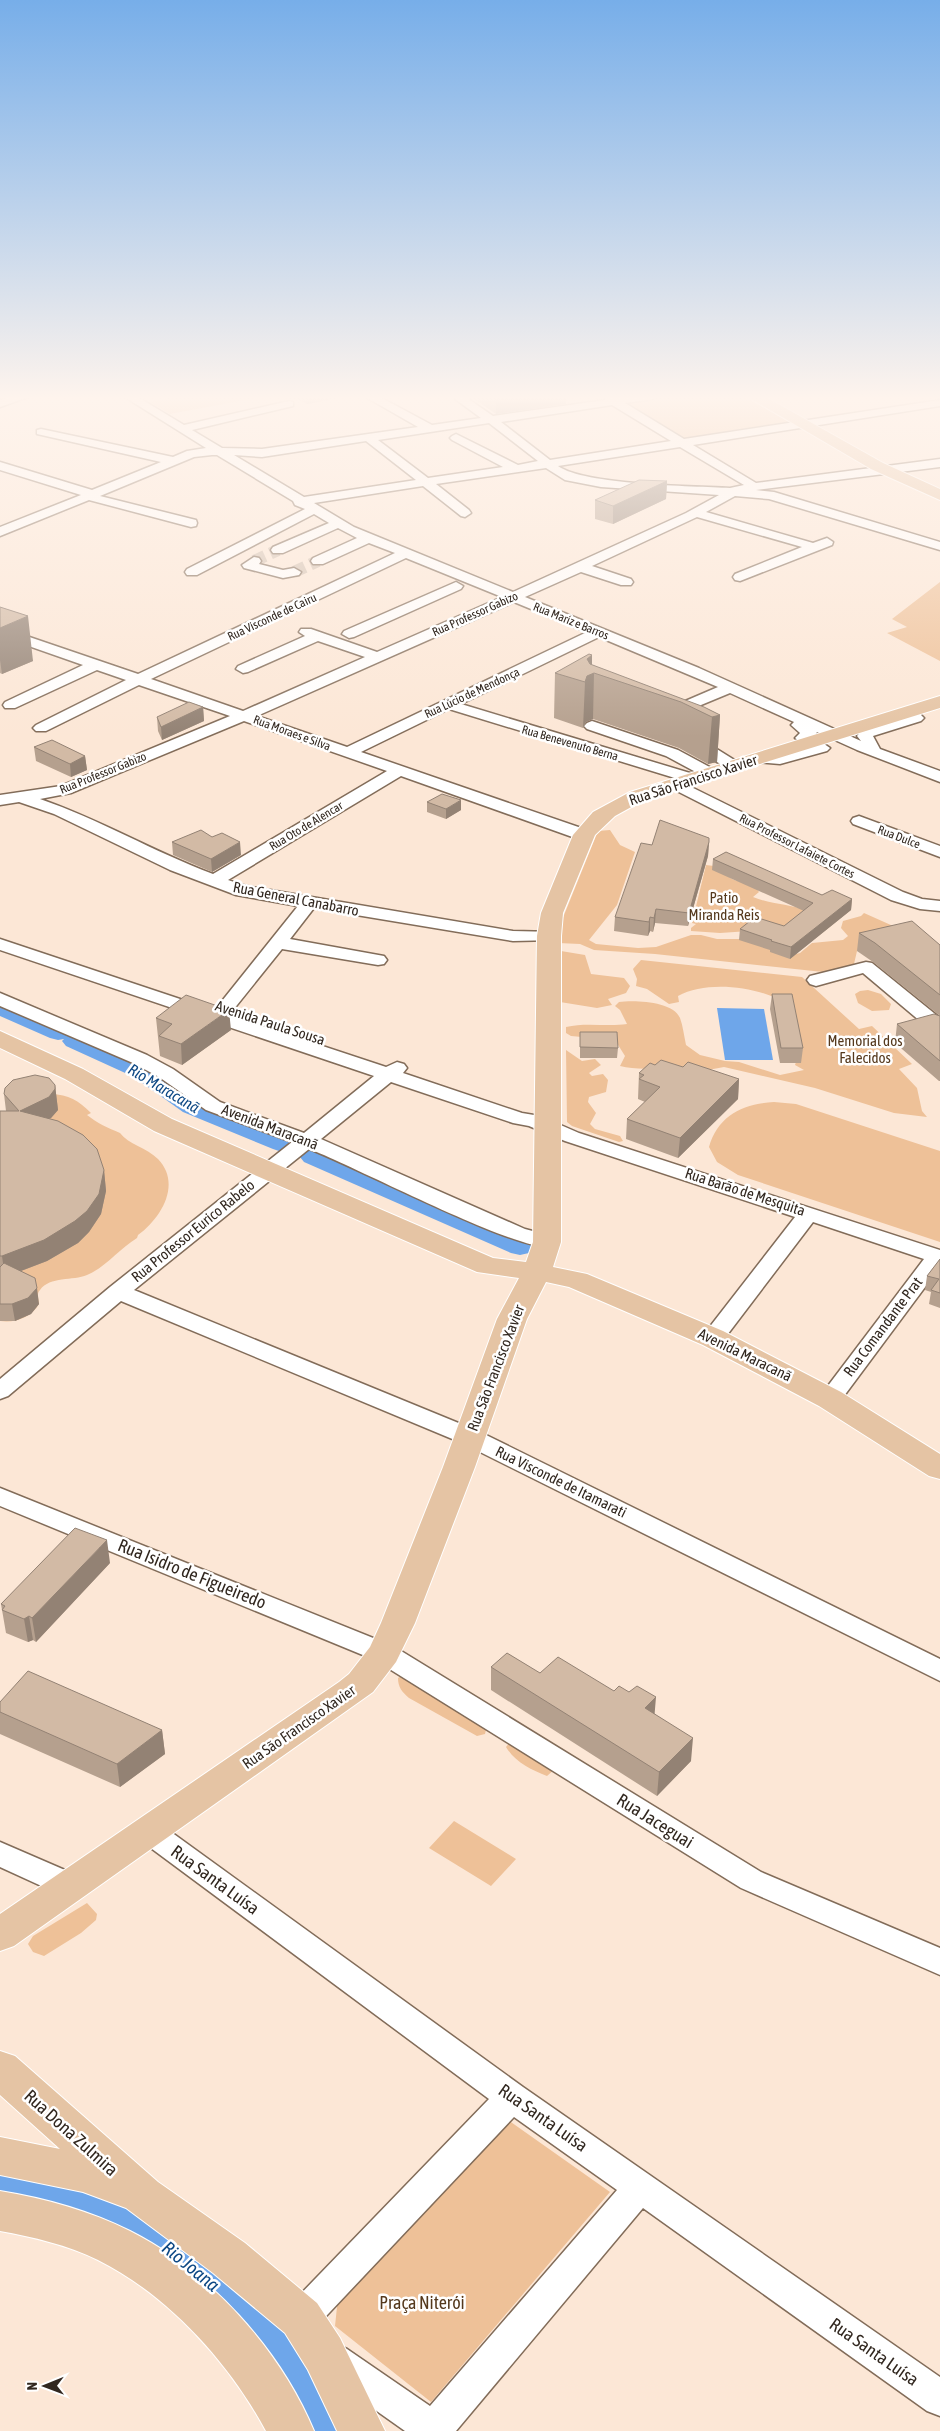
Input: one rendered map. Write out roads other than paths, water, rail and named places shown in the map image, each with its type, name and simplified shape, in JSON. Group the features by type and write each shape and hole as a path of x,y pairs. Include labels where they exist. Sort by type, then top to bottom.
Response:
{"main road":[{"name":"Rua São Francisco Xavier","path":"0,1935 351,1691 361,1683 384,1653 470,1437 512,1319 542,1257 541,1123 547,1106 549,936 552,913 584,835 599,817 622,803 940,702"},
{"name":"Avenida Maracanã","path":"0,1023 88,1066 181,1118 485,1266 542,1257 587,1284 713,1338 774,1368 830,1399 940,1468"},
{"name":"Avenida Maracanã","path":"0,1038 74,1074 163,1125 275,1164"},
{"name":"Rua Dona Zulmira","path":"0,2069 143,2196"},
{"path":"0,2156 84,2173 143,2196 229,2258 313,2336 362,2431"},
{"path":"0,2211 76,2231 125,2251 158,2272 187,2297 245,2358 282,2412 291,2431"}],"street":[{"path":"0,532 55,509"},
{"path":"142,509 191,523"},
{"path":"462,509 465,512"},
{"name":"Rua Professor Gabizo","path":"6,798 65,790 243,716 378,657 580,567 702,509"},
{"path":"796,509 940,554"},
{"path":"822,509 940,546"},
{"path":"192,572 312,510"},
{"name":"Rua Mariz e Barros","path":"312,510 368,538 731,687 808,720 873,751 940,777"},
{"path":"695,513 808,545"},
{"path":"278,550 337,524"},
{"path":"315,533 354,545"},
{"path":"318,561 368,538"},
{"path":"740,577 827,542"},
{"name":"Rua Visconde de Cairu","path":"41,728 137,680 406,554"},
{"path":"254,561 249,565 283,574 294,572"},
{"path":"580,567 626,582"},
{"path":"349,634 456,586"},
{"path":"372,624 418,639"},
{"name":"Rua Moraes e Silva","path":"0,631 584,835"},
{"name":"Rua Lúcio de Mendonça","path":"346,753 599,632"},
{"path":"243,669 312,634 378,657"},
{"path":"537,662 558,668"},
{"path":"10,706 95,665"},
{"path":"658,718 731,687"},
{"name":"Rua Benevenuto Berna","path":"448,704 511,726 693,779"},
{"path":"873,751 872,744 865,736 867,732 916,718"},
{"path":"808,720 798,725 810,733 803,738 813,742"},
{"path":"592,726 672,753 693,779"},
{"path":"681,738 707,749 736,766"},
{"name":"Rua Oto de Alencar","path":"214,882 399,771"},
{"name":"Rua Professor Lafaiete Cortes","path":"693,779 897,896 920,904 940,906"},
{"name":"Rua General Canabarro","path":"6,798 39,802 214,882 242,891 513,936 549,936"},
{"name":"Rua Dulce","path":"859,821 940,852"},
{"path":"221,1013 309,903"},
{"name":"Avenida Paula Sousa","path":"0,934 59,959"},
{"path":"278,943 378,960"},
{"name":"Avenida Paula Sousa","path":"0,944 59,959 395,1070 467,1094 520,1119 541,1123"},
{"path":"816,980 866,967 940,1028"},
{"name":"Avenida Maracanã","path":"0,998 148,1063 172,1076 202,1100 213,1106 305,1140 517,1234 542,1257"},
{"name":"Rua Professor Eurico Rabelo","path":"0,1391 275,1164 395,1070"},
{"name":"Rua Barão de Mesquita","path":"541,1123 572,1137 938,1256"},
{"path":"713,1338 809,1213"},
{"name":"Rua Comandante Prat","path":"830,1399 938,1256"},
{"name":"Rua Visconde de Itamarati","path":"118,1292 470,1437 940,1671"},
{"name":"Rua Isidro de Figueiredo","path":"0,1496 384,1653"},
{"name":"Rua Jaceguai","path":"384,1653 752,1880 940,1962"},
{"name":"Rua Santa Luísa","path":"150,1832 512,2097 940,2398"},
{"path":"0,1854 71,1886"},
{"path":"512,2097 313,2336 435,2430 640,2186"}],"water":[{"path":"717,1008 764,1009 773,1060 725,1060"}],"waterway":[{"name":"Rio Maracanã","path":"0,1008 58,1033"},
{"name":"Rio Maracanã","path":"74,1041 143,1072 192,1107 282,1144"},
{"name":"Rio Maracanã","path":"313,1157 520,1247"},
{"name":"Rio Joana","path":"0,2184 97,2206 153,2236 193,2263 234,2299 267,2334 294,2379 315,2431"}],"tunnel":[{"path":"254,561 278,550"},
{"path":"294,572 318,561"}],"park label":[{"name":"Patio Miranda Reis","path":"724,906"},
{"name":"Memorial dos Falecidos","path":"865,1050"},
{"name":"Praça Niterói","path":"422,2303"}]}
